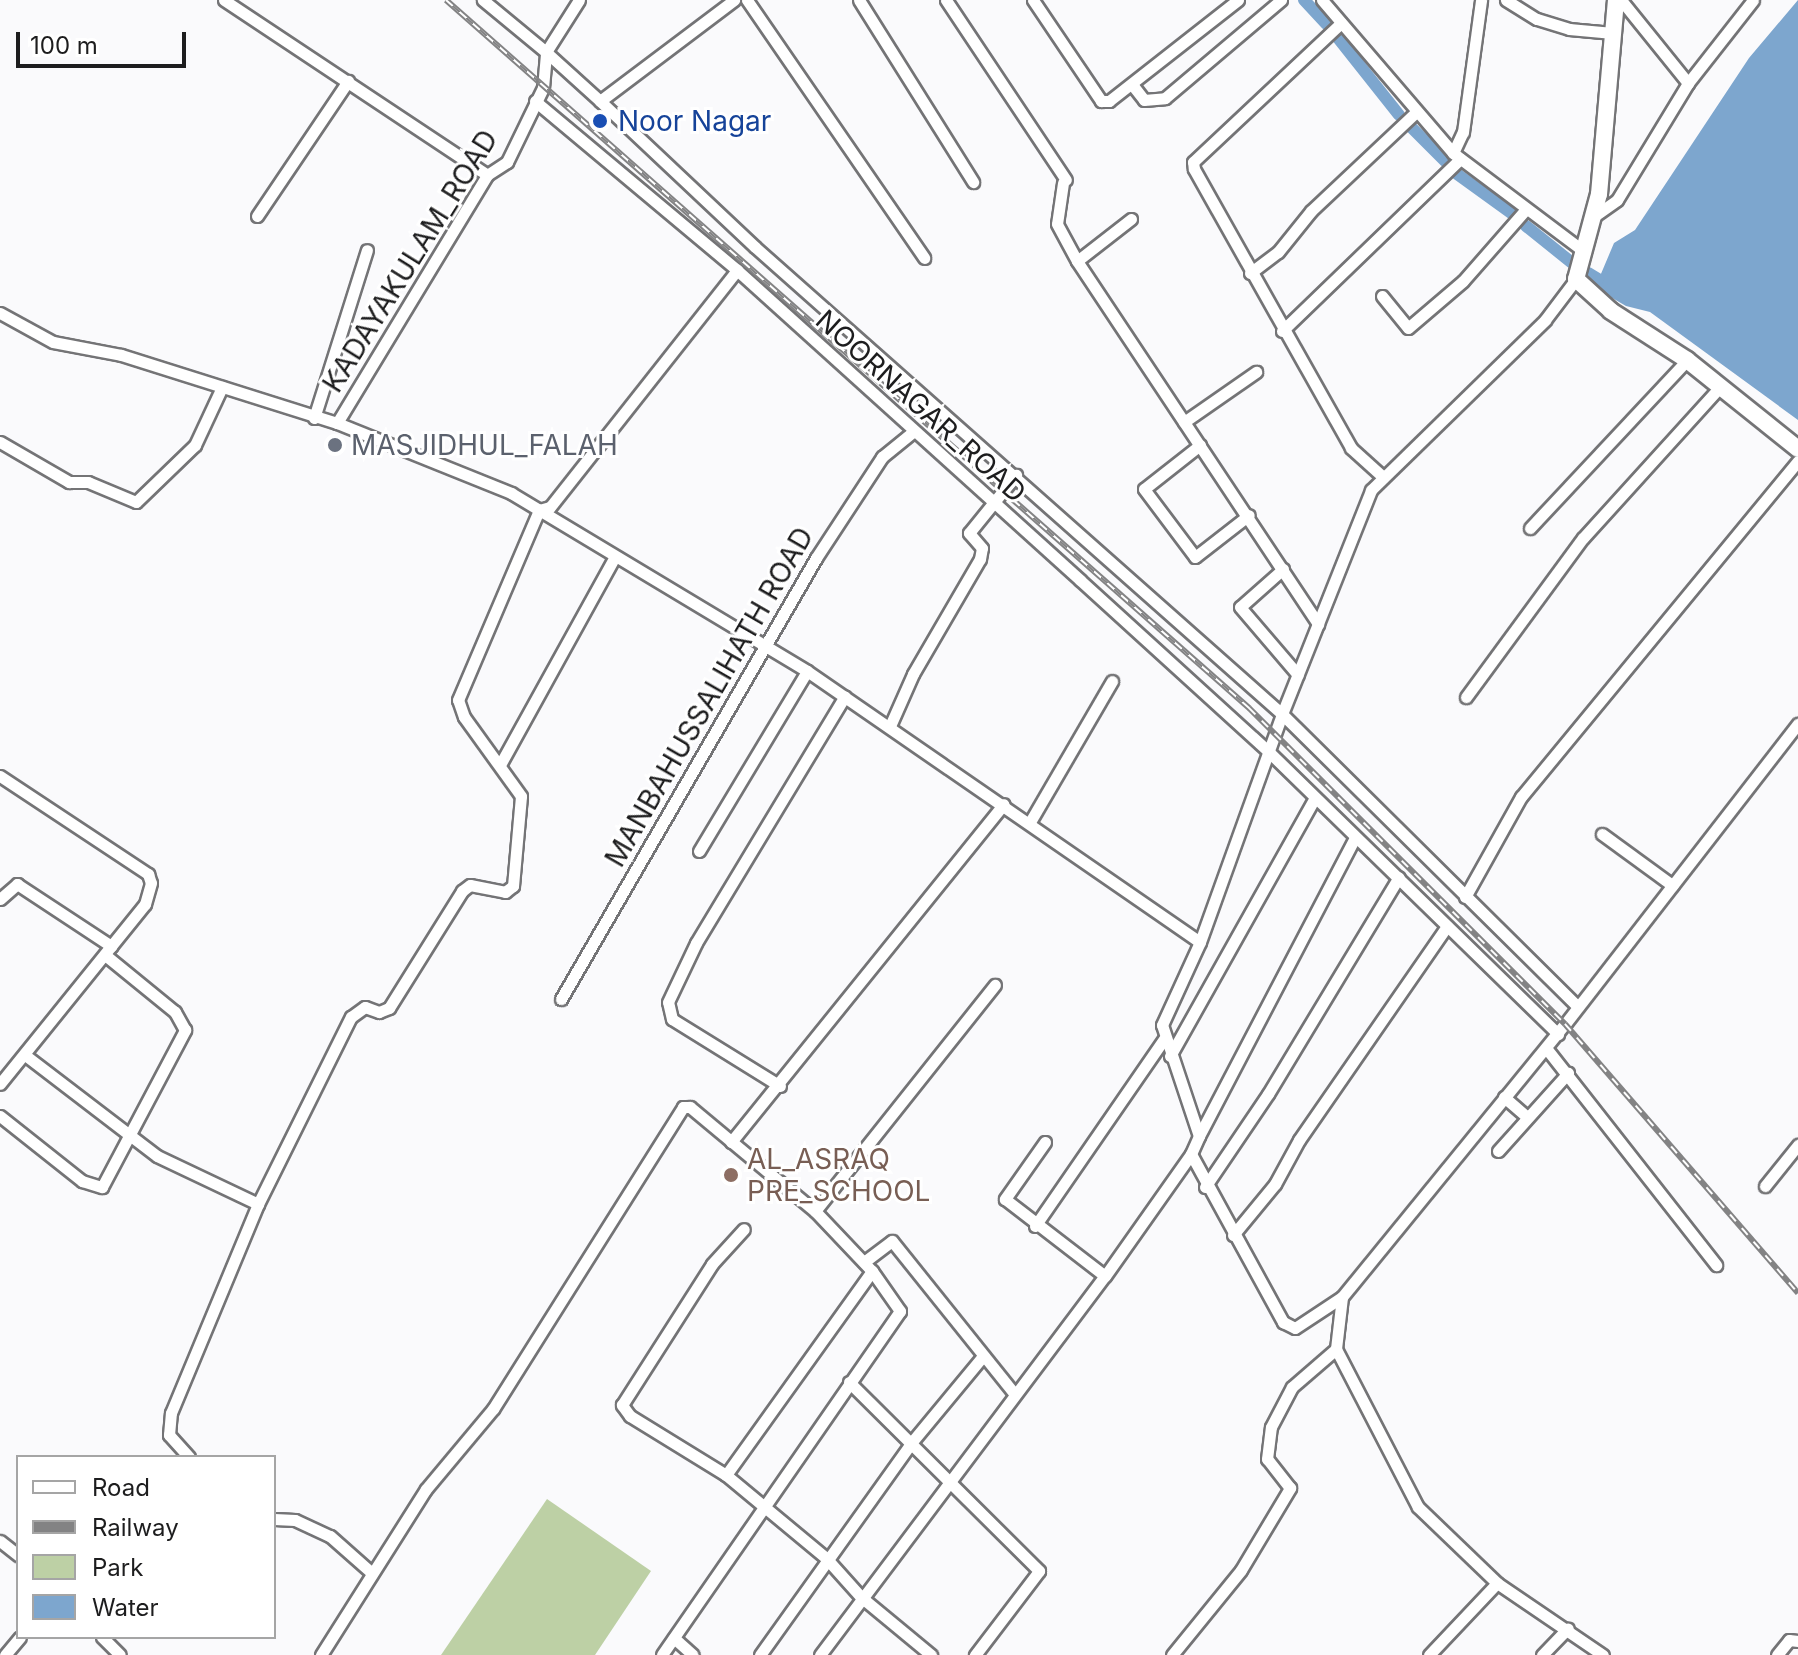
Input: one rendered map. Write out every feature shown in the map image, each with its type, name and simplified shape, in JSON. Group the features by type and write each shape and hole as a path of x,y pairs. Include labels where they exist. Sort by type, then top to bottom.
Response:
{"street":[{"path":"224,0 487,175"},
{"path":"483,0 546,52 755,247 1016,475 1282,714 1578,1007"},
{"path":"546,52 579,0"},
{"path":"600,101 693,29 718,4 734,0"},
{"path":"747,0 924,258"},
{"path":"859,0 973,182"},
{"path":"946,0 1064,182 1057,224 1077,261 1249,515 1318,624"},
{"path":"1033,0 1101,101 1134,87 1238,0"},
{"path":"1134,87 1144,100 1165,98 1281,0"},
{"path":"1322,0 1332,5 1341,23 1415,113 1457,156 1585,252"},
{"path":"1282,331 1457,156 1481,0"},
{"path":"1506,0 1537,19 1569,29 1613,33"},
{"path":"1199,1136 1164,1039 1166,1011 1200,942 1282,714 1382,476 1545,320 1576,279 1593,217 1618,0"},
{"path":"1618,0 1688,83"},
{"path":"1593,217 1617,200 1688,83 1751,1"},
{"path":"1341,23 1193,162 1282,331 1351,448 1382,476"},
{"name":"KADAYAKULAM_ROAD","path":"337,423 487,175 507,162 544,81 546,52"},
{"path":"257,216 348,81"},
{"name":"NOORNAGAR_ROAD","path":"535,101 737,270 1269,752 1354,840 1399,877 1558,1034"},
{"path":"1250,273 1278,252 1311,211 1415,113"},
{"path":"1382,296 1408,328 1463,281 1526,209"},
{"path":"1077,261 1131,219"},
{"path":"314,418 367,250"},
{"path":"539,510 550,507 737,270"},
{"path":"1576,279 1611,311 1687,360 1798,449"},
{"path":"0,313 53,342 121,355 337,423 454,466 539,510 765,649 807,671 1200,942"},
{"path":"1530,528 1687,360"},
{"path":"1184,422 1256,372"},
{"path":"0,442 69,482 88,482 136,502 195,445 222,387"},
{"path":"1466,697 1583,538 1720,387"},
{"name":"MANBAHUSSALIHATH ROAD","path":"561,999 765,649 882,457 913,432"},
{"path":"1200,445 1144,489 1195,557 1249,515"},
{"path":"1465,897 1521,797 1798,461"},
{"path":"890,726 913,674 980,559 982,548 969,533 1016,475"},
{"path":"187,1455 169,1435 171,1413 258,1204 351,1017 365,1007 379,1012 389,1008 462,891 470,885 505,892 513,886 521,796 501,763 464,717 458,700 539,510"},
{"path":"501,763 614,558"},
{"path":"1283,569 1240,607 1298,675"},
{"path":"699,851 807,671"},
{"path":"1030,822 1112,681"},
{"path":"780,1086 672,1019 668,1002 696,943 845,696"},
{"path":"1191,1154 1205,1187 1283,1322 1295,1328 1342,1297 1558,1034 1798,724"},
{"path":"0,776 148,874 151,883 145,904 0,1084"},
{"path":"1170,1056 1314,799"},
{"path":"731,1142 780,1086 1004,804"},
{"path":"1602,834 1672,885"},
{"path":"820,1655 1013,1392 1105,1276 1191,1154 1354,840"},
{"path":"1205,1187 1268,1094 1399,877"},
{"path":"0,899 17,884 108,950 184,1021 185,1030 130,1138 98,1189 0,1116"},
{"path":"1233,1235 1275,1184 1299,1140 1447,926"},
{"path":"815,1211 995,985"},
{"path":"1035,1226 1164,1039"},
{"path":"1546,1048 1716,1265"},
{"path":"25,1055 130,1138 258,1204"},
{"path":"1498,1151 1568,1073"},
{"path":"1504,1097 1527,1117"},
{"path":"321,1655 426,1489 493,1409 683,1107 690,1107 815,1211 868,1267 900,1311 662,1655"},
{"path":"1045,1142 1005,1199 1035,1226 1105,1276"},
{"path":"1765,1186 1798,1145"},
{"path":"744,1229 712,1264 622,1405 630,1416 726,1475 826,1558 861,1597 931,1655"},
{"path":"726,1475 868,1267 892,1241 1013,1392"},
{"path":"1342,1297 1336,1349 1418,1507 1497,1583 1568,1628 1602,1655"},
{"path":"1172,1655 1241,1570 1290,1488 1267,1459 1271,1427 1292,1387 1336,1349"},
{"path":"760,1655 826,1558 911,1443 983,1356"},
{"path":"849,1382 948,1481 994,1521 1039,1571 975,1655"},
{"path":"276,1519 295,1520 330,1536 372,1573"},
{"path":"0,1541 16,1553"},
{"path":"1429,1655 1497,1583"},
{"path":"1542,1655 1568,1628"},
{"path":"674,1638 693,1655"},
{"path":"5,1655 18,1639"},
{"path":"104,1639 120,1655"},
{"path":"1777,1655 1789,1640 1798,1641"}],"green space":[{"path":"547,1499 651,1571 595,1655 441,1655"}],"water":[{"path":"1798,0 1798,420 1650,312 1626,306 1595,288 1614,243 1635,230 1749,58"}],"waterway":[{"path":"1304,0 1326,24"},
{"path":"1338,38 1399,115"},
{"path":"1412,128 1445,161"},
{"path":"1457,174 1511,213"},
{"path":"1526,226 1571,262"},
{"path":"1588,273 1598,279"}],"railway":[{"path":"446,0 1249,708 1565,1024 1798,1293"}],"place":[{"name":"Noor Nagar","path":"600,121"},
{"name":"MASJIDHUL_FALAH","path":"335,445"},
{"name":"AL_ASRAQ PRE_SCHOOL","path":"731,1175"}]}
